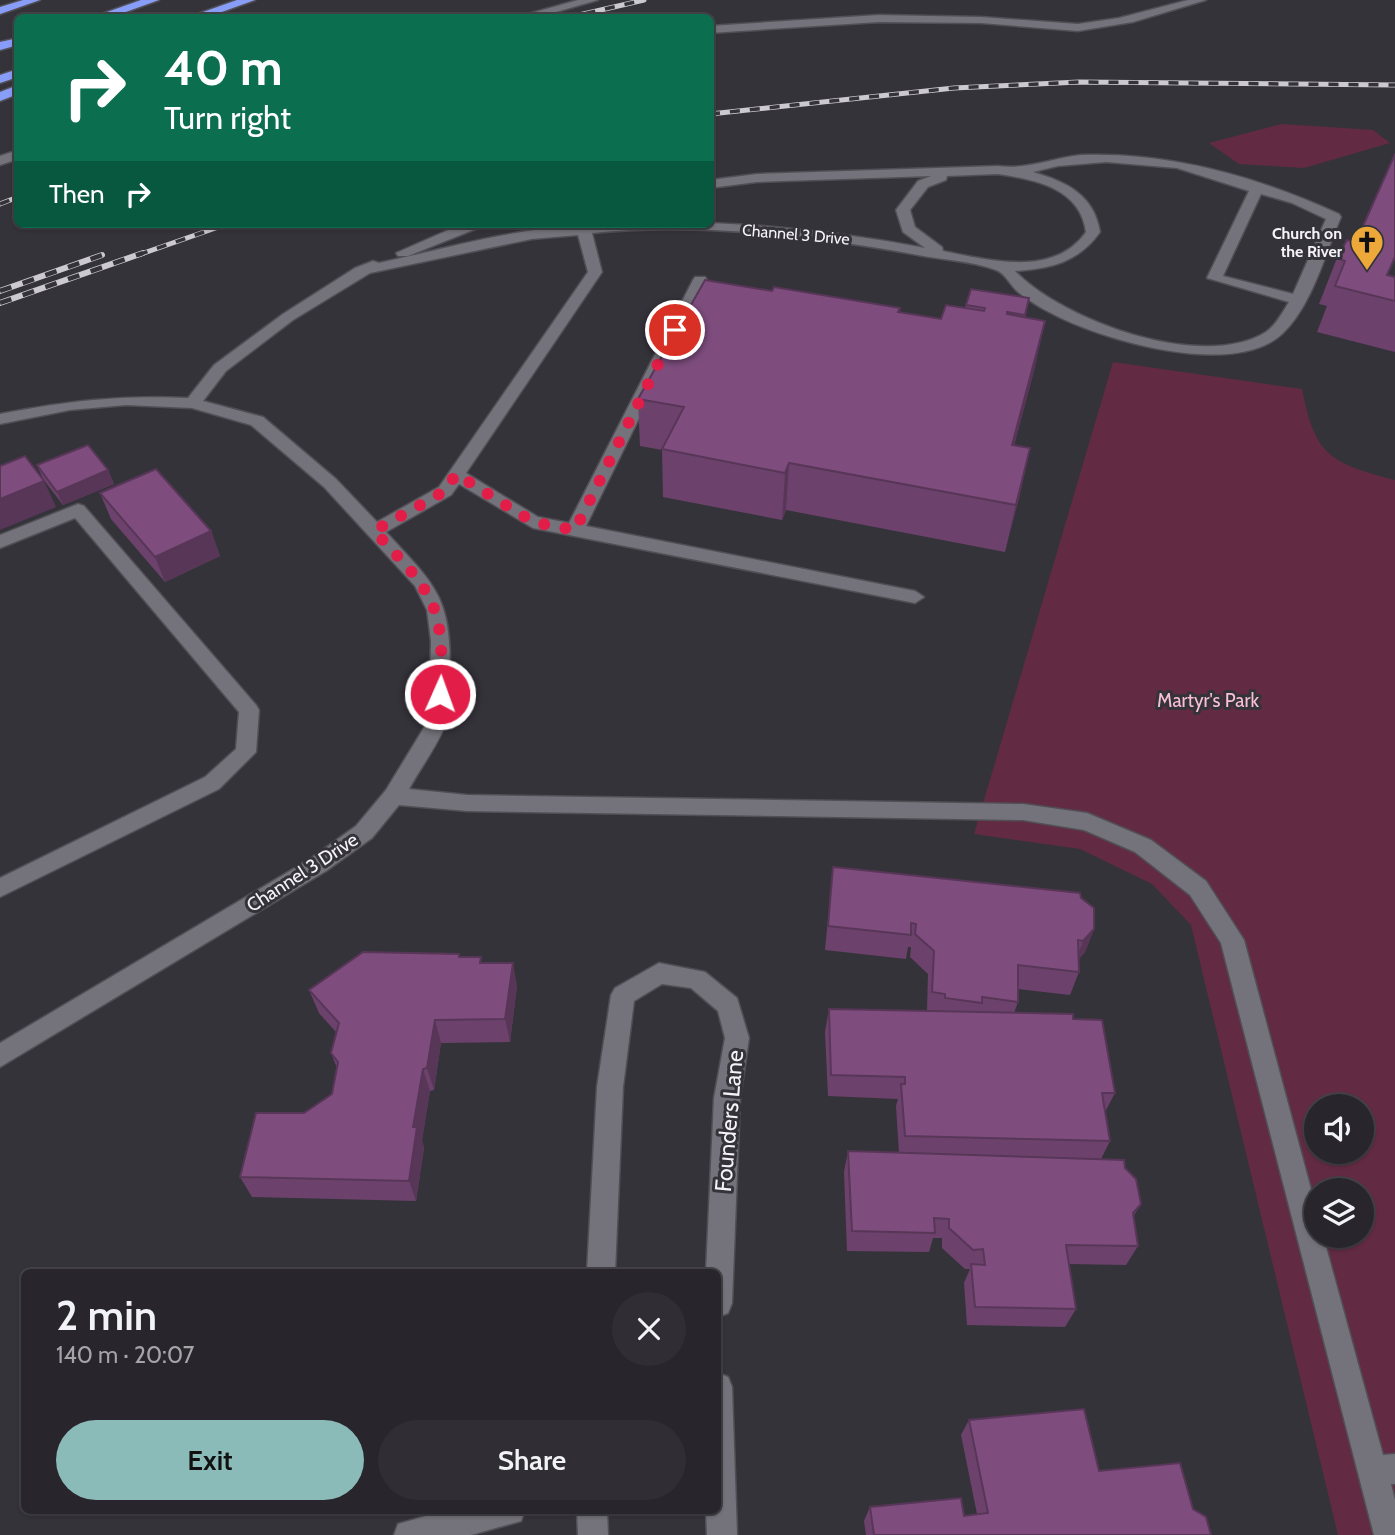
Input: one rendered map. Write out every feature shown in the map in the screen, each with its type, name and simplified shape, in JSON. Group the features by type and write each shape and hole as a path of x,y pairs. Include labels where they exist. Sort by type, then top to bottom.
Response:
{"highway":[{"path":"0,11 34,0"},
{"path":"108,14 153,0"},
{"path":"204,14 249,0"}],"street":[{"path":"535,14 592,0"},
{"path":"714,30 783,21 874,20 983,20 1048,27 1094,26 1200,0"},
{"path":"1047,41 1048,27"},
{"path":"1003,267 1023,290 1047,304 1123,337 1160,345 1210,349 1243,346 1279,330 1297,300 1334,217 1297,200 1196,168 1162,163 1048,163 1018,173"},
{"name":"Channel 3 Drive","path":"714,183 757,178 950,174 998,170 1047,180 1082,200 1090,210 1093,232 1079,250 1066,257 1030,266 1003,267 843,237 762,229 714,228"},
{"name":"Channel 3 Drive","path":"942,254 908,229 903,210 923,184 950,174"},
{"path":"1257,189 1213,278 1297,300"},
{"name":"Channel 3 Drive","path":"193,403 220,368 288,317 360,271 463,228"},
{"name":"Channel 3 Drive","path":"360,271 532,236 602,228"},
{"path":"374,531 452,481 595,272 584,230"},
{"path":"575,530 700,280"},
{"name":"Channel 3 Drive","path":"0,419 70,405 127,400 193,403 257,421 330,483 422,582 437,610 441,641 440,694 435,726 394,796 364,832 318,865 0,1056"},
{"path":"452,481 533,522 915,597"},
{"path":"0,542 78,510 249,710 246,751 212,783 0,888"},
{"path":"394,796 467,803 1023,812 1087,822 1143,846 1198,888 1232,940 1384,1470 1389,1535"},
{"name":"Founders Lane","path":"601,1269 610,1087 623,995 659,973 697,979 729,1004 737,1038 727,1098 719,1269"},
{"path":"721,1511 722,1535"},
{"path":"410,1535 494,1514"},
{"path":"592,1514 593,1535"}],"green space":[{"path":"1282,124 1373,130 1390,143 1304,168 1239,164 1209,143"},
{"name":"Martyr's Park","path":"1113,362 1302,389 1313,429 1329,453 1355,468 1395,480 1395,1535 1338,1535 1191,925 1152,884 1080,849 974,834"}],"building":[{"path":"1395,154 1395,257 1387,275 1395,277 1395,301 1335,286 1345,261 1337,258 1347,240 1356,242"},
{"path":"705,280 772,291 774,287 900,308 898,312 941,319 946,305 984,311 985,308 966,305 971,289 1029,298 1025,315 1007,312 1045,321 1012,445 1030,448 1016,505 789,463 785,473 662,449 684,407 638,399"},
{"path":"88,445 108,470 57,492 37,465"},
{"path":"25,456 44,481 0,499 0,466"},
{"path":"156,469 211,531 155,557 100,493"},
{"path":"833,867 1080,893 1081,898 1094,908 1094,929 1083,941 1078,940 1079,972 1018,965 1018,1002 982,997 982,1003 945,998 945,994 932,992 934,951 915,934 916,924 911,923 911,935 828,926"},
{"path":"363,952 459,954 459,957 481,957 480,963 513,963 505,1019 435,1020 413,1127 417,1127 409,1181 240,1177 256,1113 304,1113 332,1094 338,1062 331,1053 339,1023 309,990"},
{"path":"829,1009 1073,1014 1073,1019 1102,1020 1115,1093 1102,1093 1110,1141 905,1136 901,1084 905,1084 905,1077 831,1075"},
{"path":"848,1151 1124,1160 1125,1168 1136,1179 1141,1204 1133,1213 1138,1246 1066,1245 1076,1309 975,1307 971,1264 985,1265 983,1249 973,1250 949,1228 949,1219 934,1218 935,1233 852,1231"},
{"path":"1084,1409 1099,1471 1180,1463 1193,1509 1206,1517 1211,1535 874,1535 870,1507 961,1498 964,1516 988,1513 969,1420"}],"railway":[{"path":"583,14 644,0"},
{"path":"714,114 954,88 1079,82 1395,85"},
{"path":"0,204 14,199"},
{"path":"138,255 216,228"},
{"path":"0,303 143,253"},
{"path":"0,291 102,255"}],"place":[{"name":"Church on the River","path":"1367,272"}],"route":[{"path":"440,694 442,668 437,610 422,582 374,531 445,491 456,474 533,522 575,530 675,330"}]}
